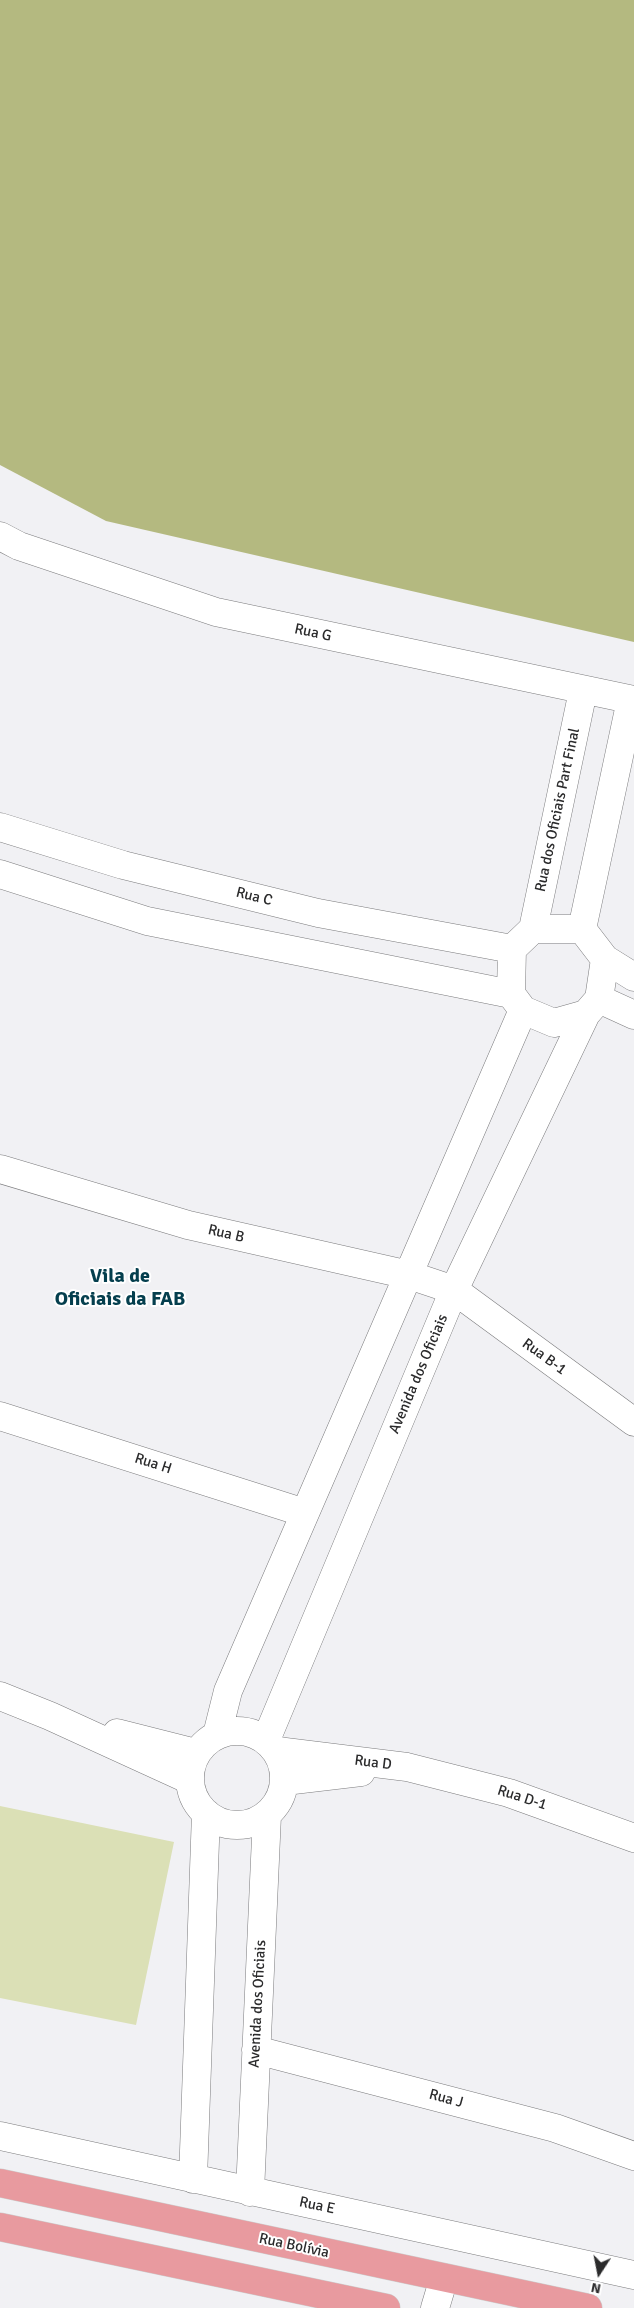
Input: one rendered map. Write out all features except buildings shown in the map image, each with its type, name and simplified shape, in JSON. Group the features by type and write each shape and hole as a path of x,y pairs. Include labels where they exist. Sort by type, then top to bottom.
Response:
{"main road":[{"name":"Rua Bolívia","path":"0,2183 588,2308"},
{"path":"0,2226 386,2308"}],"street":[{"name":"Rua G","path":"0,536 19,546 216,612 583,691 633,700"},
{"name":"Rua dos Oficiais Part Final","path":"532,929 583,691"},
{"path":"582,929 633,700"},
{"name":"Rua C","path":"0,827 123,865 318,913 512,949"},
{"path":"0,874 147,921 517,1002 554,1023 592,1006 634,1015"},
{"path":"217,1734 228,1691 409,1275 517,1002 512,949 532,929 582,929"},
{"path":"582,929 606,959 634,977"},
{"path":"592,1006 606,959"},
{"name":"Avenida dos Oficiais","path":"272,1745 454,1290 592,1006"},
{"name":"Rua B","path":"0,1169 188,1225 409,1275 454,1290"},
{"name":"Rua B-1","path":"454,1290 634,1422"},
{"name":"Rua H","path":"0,1416 305,1513"},
{"path":"0,1696 50,1716 190,1780"},
{"path":"50,1716 196,1753"},
{"path":"243,1730 272,1745 284,1766 285,1781 282,1794 276,1806 267,1815 252,1823 236,1825 219,1821 206,1813 194,1798 190,1780 191,1766 196,1753 205,1742 217,1734 243,1730"},
{"name":"Rua D","path":"272,1745 407,1767"},
{"name":"Rua D","path":"285,1781 407,1767"},
{"name":"Rua D-1","path":"407,1767 509,1793 634,1838"},
{"path":"193,2179 206,1813"},
{"name":"Avenida dos Oficiais","path":"250,2192 267,1815"},
{"name":"Rua J","path":"256,2050 555,2128 634,2156"},
{"name":"Rua E","path":"0,2136 634,2275"},
{"path":"435,2308 444,2278"}],"green space":[{"path":"0,0 634,0 634,642 106,521 0,465"},
{"path":"0,1806 174,1842 136,2025 0,1998"}],"district":[{"name":"Vila de Oficiais da FAB","path":"120,1288"}]}
